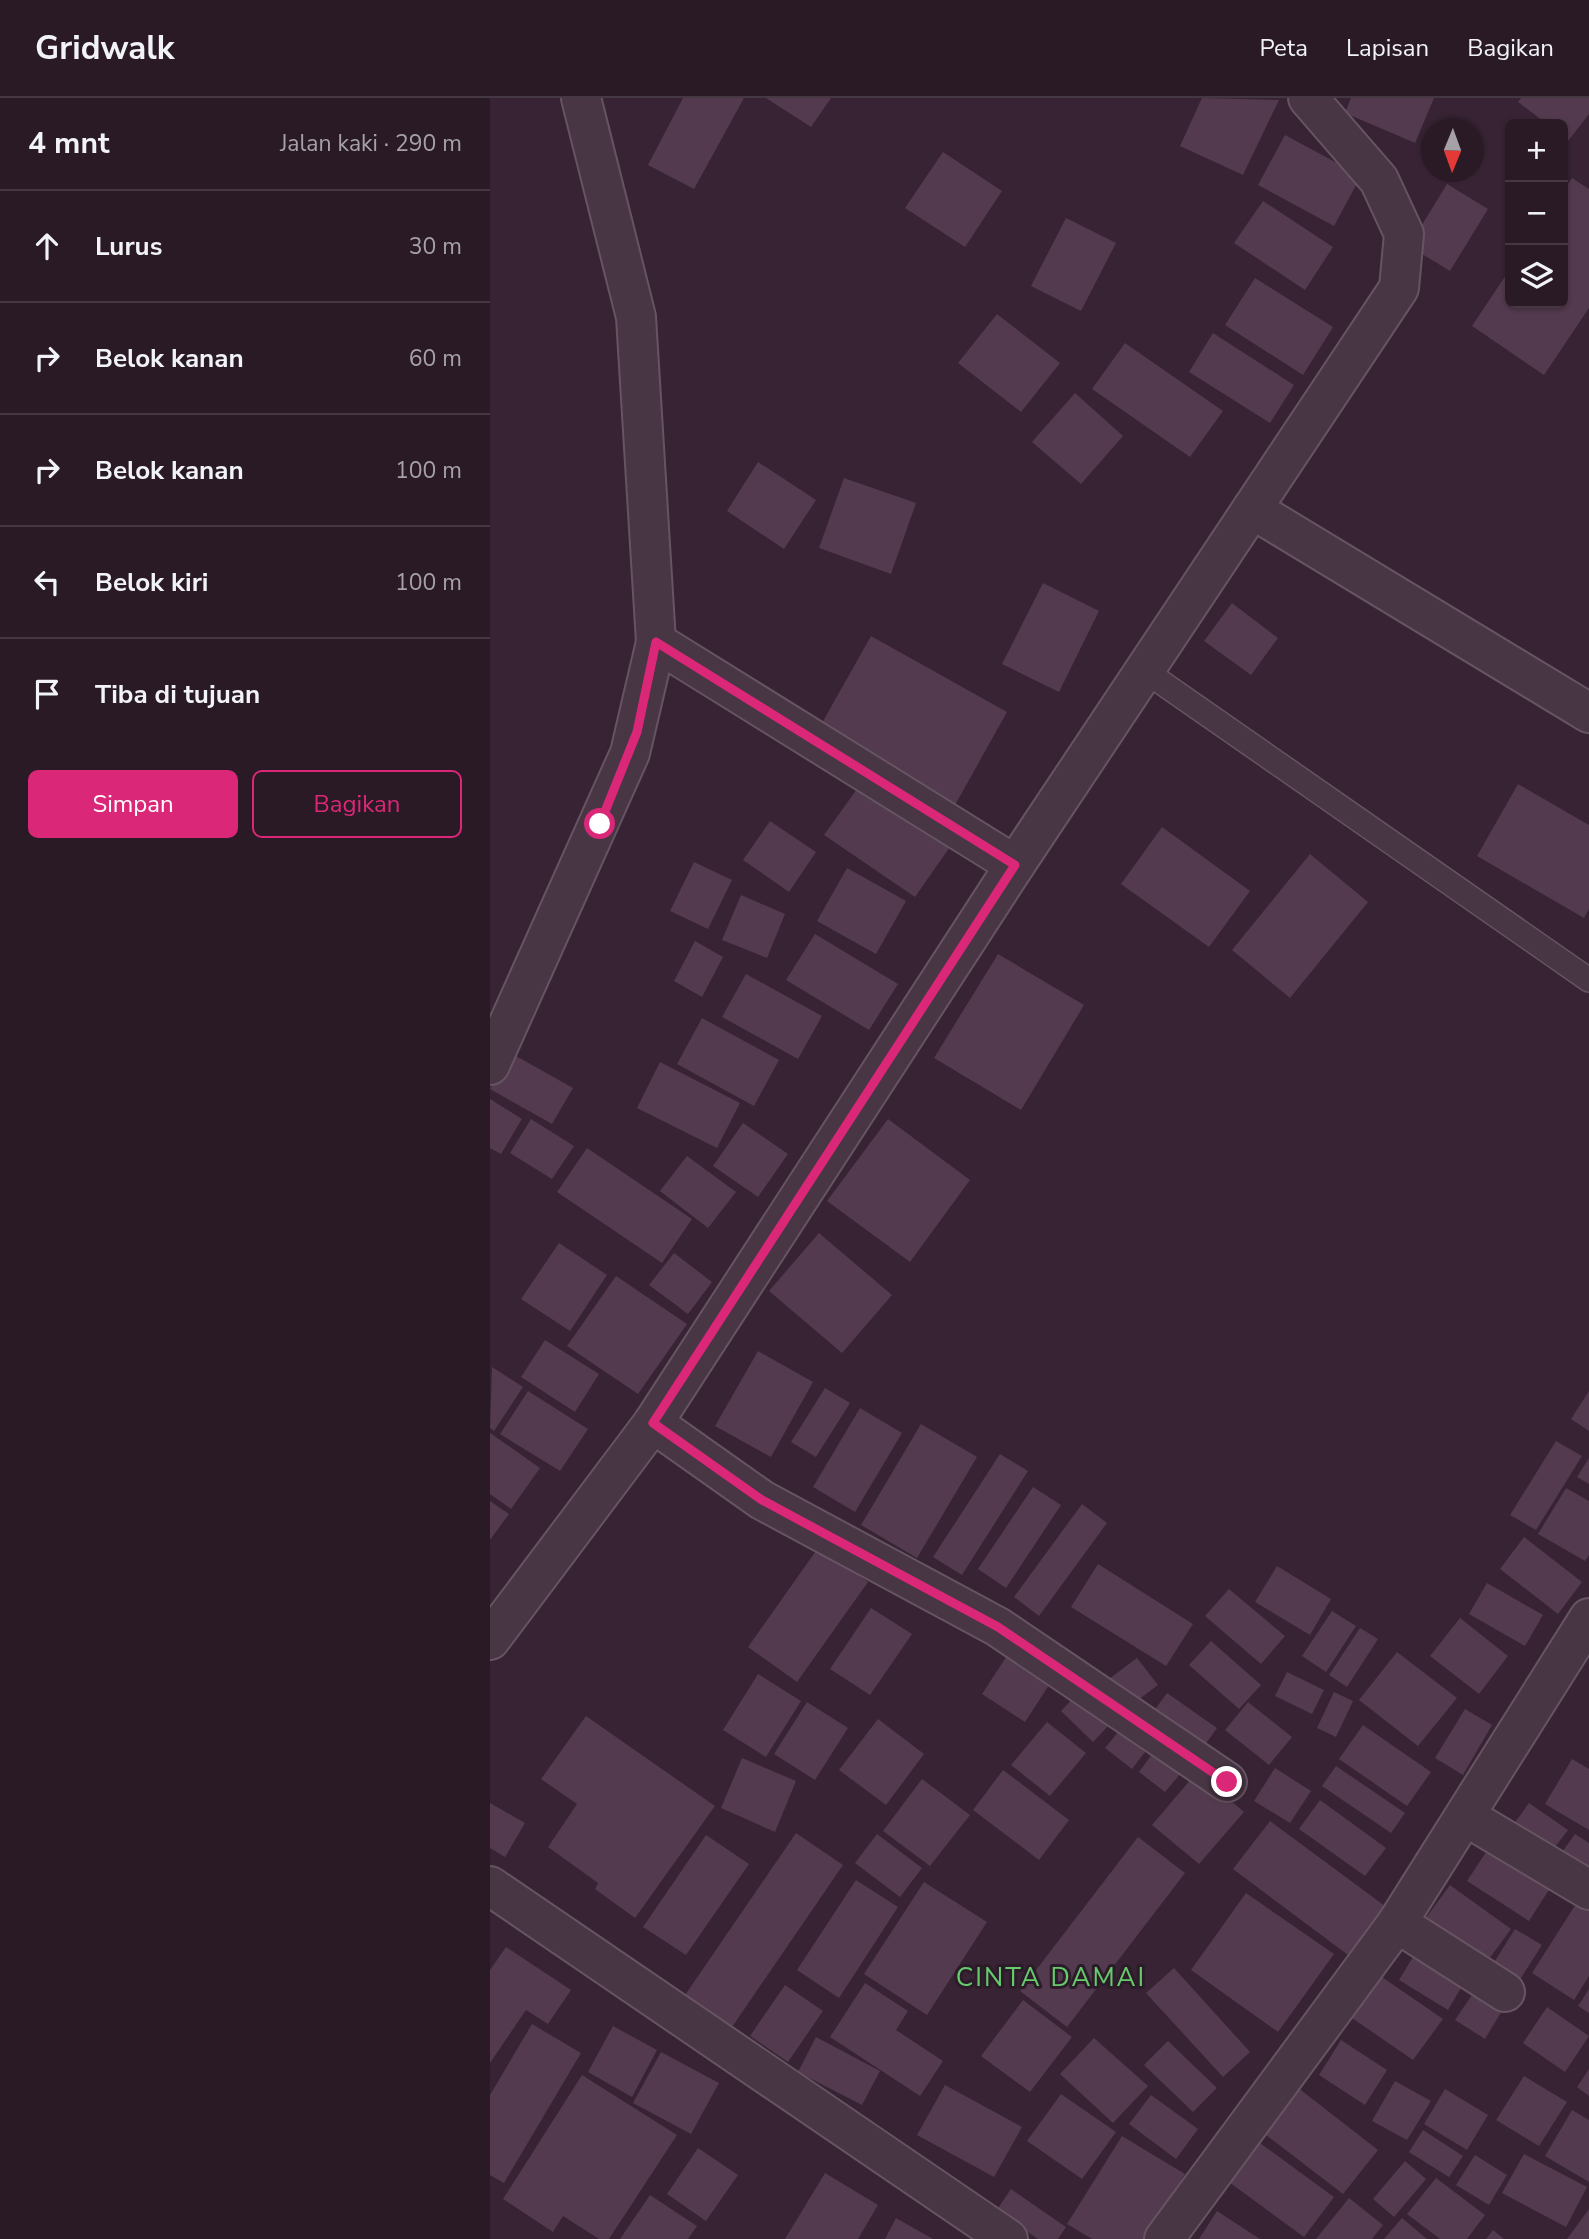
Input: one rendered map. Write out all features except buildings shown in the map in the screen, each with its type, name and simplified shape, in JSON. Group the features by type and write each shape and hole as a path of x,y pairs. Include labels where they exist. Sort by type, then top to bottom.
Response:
{"street":[{"path":"490,1065 630,753 656,642 636,317 581,98"},
{"path":"490,1640 653,1423 1015,865 1399,288 1404,234 1379,180 1308,98"},
{"path":"1252,509 1589,713"},
{"path":"656,642 1015,865"},
{"path":"653,1423 762,1500 998,1627 1227,1782"},
{"path":"1164,2239 1397,1923 1589,1618"},
{"path":"1465,1816 1589,1890"},
{"path":"490,1886 1008,2239"},
{"path":"1397,1923 1505,1992"}],"lane":[{"path":"1145,671 1589,980"}],"district":[{"name":"CINTA DAMAI","path":"1051,1977"}],"route":[{"path":"600,824 637,732 656,642 1015,865 696,1352 653,1423 762,1500 998,1627 1227,1782"}]}
